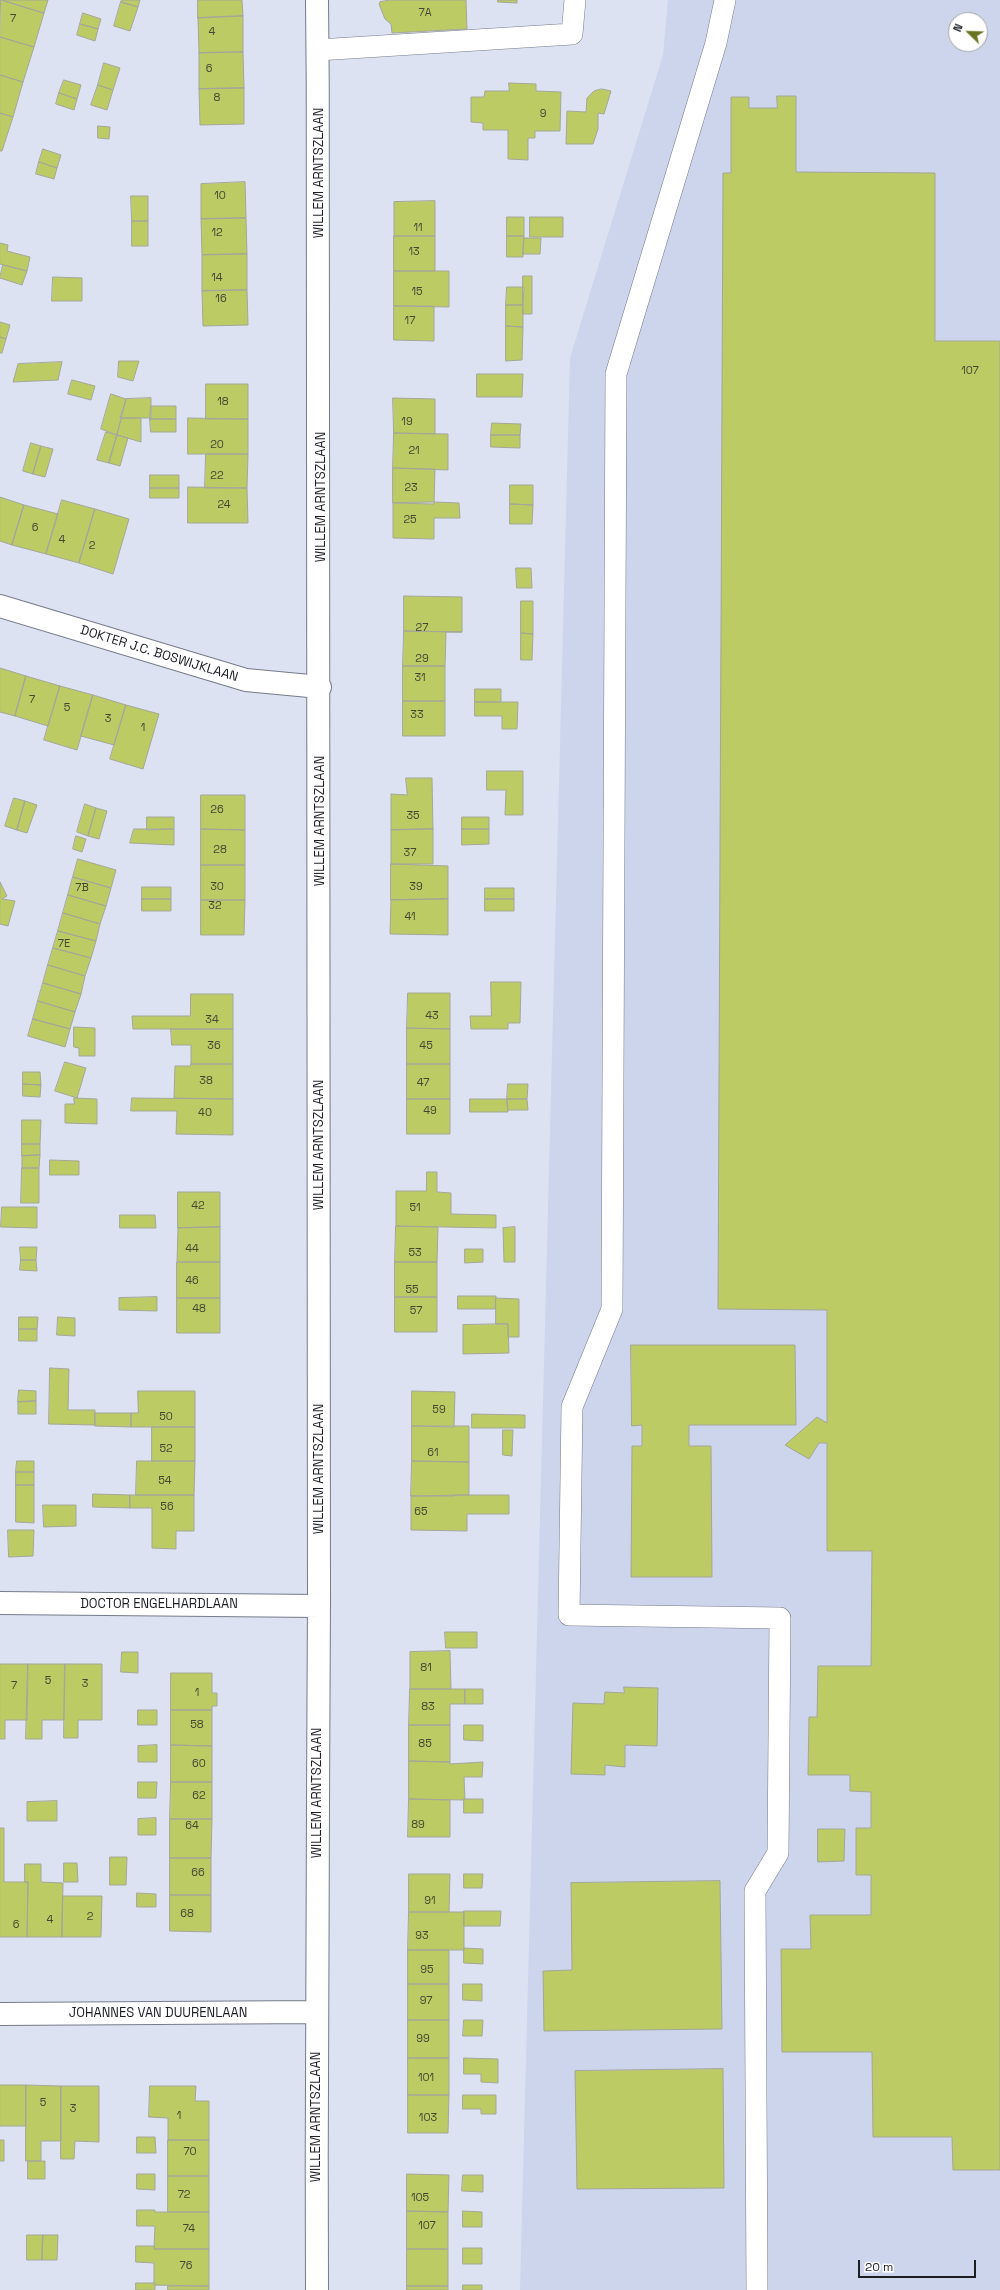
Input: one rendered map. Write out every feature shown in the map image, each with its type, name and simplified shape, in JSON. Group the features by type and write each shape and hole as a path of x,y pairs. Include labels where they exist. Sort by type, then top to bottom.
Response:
{"street":[{"name":"WILLEM ARNTSZLAAN","path":"317,0 320,687 319,1606 315,2012 317,2290"},
{"name":"DOKTER J.C. BOSWIJKLAAN","path":"0,606 246,680 320,687"},
{"name":"DOCTOR ENGELHARDLAAN","path":"0,1603 319,1606"},
{"name":"JOHANNES VAN DUURENLAAN","path":"0,2014 315,2012"}],"lane":[{"path":"318,50 572,34 575,0"},
{"path":"725,0 716,43 616,374 612,1309 572,1407 569,1615 780,1618 778,1854 756,1891 757,2290"}],"shaded area":[{"path":"668,0 1000,0 1000,2290 520,2290 570,358 663,55"}],"building":[{"path":"1,0 44,13 34,47 0,37"},
{"path":"2,0 48,0 44,13"},
{"path":"122,0 140,0 138,7 121,2"},
{"path":"198,0 242,0 243,16 198,18"},
{"path":"390,0 466,0 467,29 392,33 391,24 385,19 379,4 380,2"},
{"path":"498,0 517,0 517,3 498,2"},
{"path":"121,2 138,7 130,31 114,26"},
{"path":"83,13 101,19 98,29 80,24"},
{"path":"243,16 243,52 199,53 198,18"},
{"path":"80,24 98,29 95,41 77,35"},
{"path":"0,37 34,47 23,82 0,75"},
{"path":"243,52 244,88 199,89 199,53"},
{"path":"104,63 120,68 113,90 98,85"},
{"path":"0,75 23,82 13,117 0,113"},
{"path":"64,80 81,85 77,99 59,93"},
{"path":"509,83 536,84 536,91 561,92 560,131 535,131 535,138 528,138 528,160 508,159 508,130 483,130 483,123 471,122 471,97 484,97 485,91 509,91"},
{"path":"98,85 113,90 107,110 91,105"},
{"path":"244,88 244,124 200,125 199,89"},
{"path":"602,89 611,91 604,114 598,113 598,129 593,144 566,144 567,111 586,112 587,98 594,91"},
{"path":"59,93 77,99 74,110 56,104"},
{"path":"777,96 796,96 796,172 935,173 935,341 1000,341 1000,2170 953,2170 952,2137 873,2137 872,2052 782,2052 781,1949 811,1949 810,1915 871,1915 871,1875 856,1875 856,1828 871,1828 871,1792 850,1791 850,1775 808,1775 809,1717 817,1717 818,1666 871,1666 872,1551 827,1551 827,1443 819,1443 809,1459 785,1445 817,1417 827,1423 827,1310 718,1309 723,173 731,173 731,97 749,97 749,108 777,108"},
{"path":"0,113 13,117 2,151 0,151"},
{"path":"98,126 110,127 109,139 98,138"},
{"path":"43,149 61,155 57,168 39,162"},
{"path":"39,162 57,168 54,179 36,174"},
{"path":"245,182 246,218 201,219 201,184"},
{"path":"131,196 148,196 148,221 132,221"},
{"path":"435,201 435,236 394,236 394,202"},
{"path":"507,217 524,217 524,236 507,236"},
{"path":"530,217 563,217 563,237 530,237"},
{"path":"246,218 247,254 202,255 201,219"},
{"path":"132,221 148,221 148,246 132,246"},
{"path":"394,236 435,236 435,271 394,271"},
{"path":"507,236 524,236 523,257 507,257"},
{"path":"524,238 541,238 540,254 523,254"},
{"path":"0,243 8,245 7,251 30,257 27,271 0,264"},
{"path":"247,254 247,290 202,291 202,255"},
{"path":"3,265 27,271 22,285 0,278"},
{"path":"394,271 449,271 449,307 394,306"},
{"path":"523,276 532,276 532,314 523,314"},
{"path":"53,277 82,278 82,301 52,301"},
{"path":"507,287 524,287 523,305 506,305"},
{"path":"247,290 248,325 203,326 202,291"},
{"path":"506,305 523,305 523,327 506,326"},
{"path":"394,306 434,306 434,341 394,340"},
{"path":"0,322 10,325 6,339 0,337"},
{"path":"506,326 523,327 522,360 506,361"},
{"path":"0,337 6,339 2,353 0,353"},
{"path":"119,361 139,361 133,381 118,377"},
{"path":"62,362 58,380 13,382 18,364"},
{"path":"477,374 523,374 522,397 477,397"},
{"path":"72,380 95,386 91,400 68,394"},
{"path":"206,384 248,384 248,419 206,419"},
{"path":"111,394 126,399 117,435 101,429"},
{"path":"151,398 151,418 120,418 126,399"},
{"path":"393,398 435,399 435,434 394,433"},
{"path":"151,406 176,406 176,419 150,419"},
{"path":"122,418 141,418 141,442 117,435"},
{"path":"188,418 248,419 248,454 188,454"},
{"path":"150,419 176,419 176,432 151,432"},
{"path":"492,423 521,424 520,435 491,435"},
{"path":"106,432 117,435 109,463 97,460"},
{"path":"394,433 448,434 448,470 393,468"},
{"path":"117,435 128,438 120,466 109,463"},
{"path":"491,435 520,435 520,448 491,447"},
{"path":"31,443 41,446 33,474 23,471"},
{"path":"41,446 53,449 45,477 33,474"},
{"path":"206,454 248,454 247,488 205,488"},
{"path":"393,468 435,469 434,504 393,503"},
{"path":"150,475 179,475 179,488 150,488"},
{"path":"510,485 533,485 533,505 510,504"},
{"path":"188,487 247,488 248,523 188,523"},
{"path":"150,488 179,488 179,498 150,498"},
{"path":"0,497 24,505 12,545 0,541"},
{"path":"62,500 95,509 79,563 46,554"},
{"path":"393,503 459,503 460,518 434,518 434,539 393,538"},
{"path":"510,504 533,505 532,524 510,524"},
{"path":"24,505 58,514 46,554 12,545"},
{"path":"95,509 129,519 113,574 79,563"},
{"path":"516,568 531,568 532,588 517,588"},
{"path":"404,596 462,597 462,632 404,631"},
{"path":"521,601 533,601 533,634 521,633"},
{"path":"404,631 462,632 446,632 445,666 403,666"},
{"path":"521,633 533,634 532,660 521,660"},
{"path":"403,666 445,666 445,701 403,701"},
{"path":"0,668 26,676 15,716 0,712"},
{"path":"26,676 60,686 48,726 15,716"},
{"path":"60,686 93,695 77,750 44,740"},
{"path":"475,689 501,689 501,702 475,702"},
{"path":"93,695 126,705 114,745 81,736"},
{"path":"403,701 445,701 445,736 403,736"},
{"path":"475,702 518,702 517,729 502,729 502,716 475,716"},
{"path":"126,705 159,714 143,769 110,759"},
{"path":"487,771 523,771 523,815 505,815 506,790 487,790"},
{"path":"406,778 432,778 433,829 391,830 391,794 407,795"},
{"path":"201,795 245,795 245,830 201,829"},
{"path":"14,798 25,801 17,830 5,826"},
{"path":"25,801 37,805 27,833 17,830"},
{"path":"85,804 96,808 88,836 77,832"},
{"path":"96,808 107,811 99,839 88,836"},
{"path":"147,817 174,817 174,829 147,830"},
{"path":"462,817 489,817 489,829 462,829"},
{"path":"134,829 174,829 174,845 130,843"},
{"path":"201,829 245,830 245,865 201,865"},
{"path":"433,829 433,864 391,864 391,830"},
{"path":"462,829 489,829 489,844 462,845"},
{"path":"76,836 86,839 82,852 73,849"},
{"path":"78,859 116,870 111,888 73,877"},
{"path":"391,864 448,866 448,899 391,900"},
{"path":"201,865 245,865 245,900 201,900"},
{"path":"73,877 111,888 106,906 68,895"},
{"path":"0,882 7,896 2,899 15,901 8,926 0,924"},
{"path":"142,887 171,887 171,899 142,899"},
{"path":"485,888 514,888 514,899 485,899"},
{"path":"68,895 106,906 100,924 63,913"},
{"path":"142,899 171,899 171,911 142,911"},
{"path":"448,899 448,935 390,934 391,900"},
{"path":"485,899 514,899 514,911 485,911"},
{"path":"201,900 245,900 244,935 201,935"},
{"path":"63,913 100,924 96,941 58,931"},
{"path":"58,931 96,941 91,958 53,948"},
{"path":"53,948 91,958 85,976 48,965"},
{"path":"48,965 85,976 81,994 43,983"},
{"path":"491,982 521,982 520,1023 508,1023 508,1029 471,1029 470,1016 491,1016"},
{"path":"43,983 81,994 75,1012 38,1001"},
{"path":"408,993 450,993 450,1029 407,1028"},
{"path":"191,994 233,994 233,1029 133,1029 132,1016 190,1016"},
{"path":"38,1001 75,1012 70,1029 33,1019"},
{"path":"33,1019 70,1029 65,1047 28,1036"},
{"path":"74,1027 95,1028 95,1056 79,1056 79,1048 74,1047"},
{"path":"407,1028 450,1029 450,1064 407,1064"},
{"path":"171,1029 233,1029 233,1064 191,1064 191,1045 172,1045"},
{"path":"65,1062 86,1068 77,1098 55,1091"},
{"path":"191,1064 233,1064 233,1099 174,1098 175,1066 190,1066"},
{"path":"407,1064 450,1064 450,1099 407,1099"},
{"path":"23,1072 40,1072 41,1085 23,1084"},
{"path":"23,1084 41,1085 40,1097 23,1096"},
{"path":"508,1084 528,1084 527,1099 507,1099"},
{"path":"74,1098 97,1099 97,1124 65,1123 65,1104 74,1104"},
{"path":"132,1098 233,1099 233,1135 176,1134 177,1111 131,1111"},
{"path":"407,1099 450,1099 450,1134 407,1134"},
{"path":"470,1099 507,1099 508,1112 470,1112"},
{"path":"507,1099 527,1099 528,1110 508,1110"},
{"path":"22,1120 41,1120 40,1144 22,1144"},
{"path":"22,1144 40,1144 40,1155 22,1156"},
{"path":"40,1155 39,1168 22,1168 22,1156"},
{"path":"50,1160 79,1161 79,1175 50,1175"},
{"path":"22,1168 39,1168 39,1203 21,1203"},
{"path":"427,1172 437,1172 437,1192 451,1193 451,1214 496,1215 496,1228 396,1226 396,1191 426,1191"},
{"path":"178,1192 220,1192 220,1227 178,1228"},
{"path":"2,1207 37,1207 37,1228 1,1227"},
{"path":"120,1215 155,1215 156,1228 120,1228"},
{"path":"396,1226 438,1227 437,1262 395,1262"},
{"path":"220,1227 220,1262 177,1262 178,1228"},
{"path":"515,1227 515,1262 504,1262 503,1228"},
{"path":"20,1247 37,1247 36,1260 21,1260"},
{"path":"465,1249 483,1249 483,1262 465,1263"},
{"path":"21,1260 36,1260 37,1271 20,1270"},
{"path":"177,1262 220,1262 220,1298 177,1298"},
{"path":"395,1262 437,1262 437,1297 395,1297"},
{"path":"458,1296 496,1296 495,1309 458,1309"},
{"path":"157,1297 157,1311 119,1310 119,1298"},
{"path":"395,1297 437,1297 437,1332 395,1332"},
{"path":"177,1298 220,1298 220,1333 177,1333"},
{"path":"496,1298 519,1299 519,1337 508,1337 508,1324 496,1324"},
{"path":"19,1317 38,1317 37,1329 19,1329"},
{"path":"58,1317 75,1318 75,1336 57,1335"},
{"path":"508,1324 509,1353 463,1354 463,1325"},
{"path":"19,1329 37,1329 37,1341 19,1341"},
{"path":"631,1345 795,1345 796,1425 689,1425 689,1446 711,1446 712,1577 631,1577 632,1446 642,1446 642,1425 632,1426"},
{"path":"50,1368 69,1369 68,1410 95,1410 95,1425 49,1424"},
{"path":"19,1390 36,1391 36,1401 18,1402"},
{"path":"138,1391 195,1391 195,1427 131,1427 131,1413 138,1413"},
{"path":"412,1391 455,1392 454,1427 412,1426"},
{"path":"36,1401 36,1414 18,1414 18,1402"},
{"path":"95,1413 131,1413 131,1427 95,1426"},
{"path":"472,1414 525,1415 525,1428 472,1428"},
{"path":"412,1426 469,1426 469,1462 412,1461"},
{"path":"152,1427 195,1427 195,1461 152,1461"},
{"path":"503,1430 513,1430 512,1456 503,1455"},
{"path":"17,1461 34,1461 34,1472 16,1472"},
{"path":"137,1461 195,1461 194,1495 136,1495"},
{"path":"412,1461 469,1462 469,1495 411,1496"},
{"path":"16,1472 34,1472 34,1485 16,1485"},
{"path":"16,1485 34,1485 34,1523 16,1522"},
{"path":"93,1494 130,1495 130,1508 93,1507"},
{"path":"130,1495 194,1495 194,1531 176,1531 176,1549 152,1548 152,1508 130,1508"},
{"path":"509,1495 509,1514 467,1514 467,1531 411,1530 411,1496"},
{"path":"43,1505 76,1505 76,1526 44,1527"},
{"path":"8,1530 34,1530 33,1556 9,1557"},
{"path":"445,1632 477,1632 477,1648 446,1648"},
{"path":"450,1651 451,1689 410,1689 410,1652"},
{"path":"122,1652 138,1652 138,1673 121,1672"},
{"path":"0,1664 28,1664 27,1720 5,1720 5,1739 0,1739"},
{"path":"28,1664 65,1664 64,1720 42,1720 42,1739 26,1739"},
{"path":"65,1664 102,1664 102,1720 78,1720 78,1738 64,1738"},
{"path":"171,1673 212,1673 212,1693 217,1693 217,1706 212,1706 212,1710 171,1710"},
{"path":"624,1687 658,1688 657,1746 625,1745 625,1767 605,1765 605,1775 571,1774 573,1703 604,1704 605,1692 624,1693"},
{"path":"410,1689 465,1689 465,1704 450,1704 450,1725 409,1725"},
{"path":"465,1689 483,1689 483,1704 465,1704"},
{"path":"138,1710 157,1710 157,1725 138,1725"},
{"path":"171,1710 212,1710 212,1746 171,1745"},
{"path":"409,1725 450,1725 450,1762 409,1761"},
{"path":"464,1725 483,1725 483,1741 464,1740"},
{"path":"157,1745 157,1762 138,1762 138,1746"},
{"path":"171,1745 212,1746 212,1782 171,1782"},
{"path":"409,1761 450,1762 450,1764 483,1762 482,1777 464,1777 465,1800 409,1799"},
{"path":"138,1782 157,1782 156,1798 138,1798"},
{"path":"171,1782 212,1782 212,1819 170,1819"},
{"path":"409,1799 450,1800 450,1837 408,1837"},
{"path":"464,1799 483,1799 483,1813 464,1813"},
{"path":"57,1801 57,1821 27,1821 27,1802"},
{"path":"156,1818 156,1835 138,1835 138,1819"},
{"path":"170,1819 212,1819 211,1858 170,1858"},
{"path":"0,1828 4,1828 4,1882 28,1882 27,1937 0,1937"},
{"path":"818,1829 845,1829 844,1861 818,1862"},
{"path":"110,1857 127,1857 126,1885 110,1885"},
{"path":"170,1858 211,1858 211,1895 170,1895"},
{"path":"64,1863 77,1863 78,1882 64,1882"},
{"path":"25,1864 41,1864 41,1882 63,1883 62,1937 27,1937 28,1882 25,1882"},
{"path":"409,1874 450,1874 449,1912 409,1912"},
{"path":"464,1874 483,1874 482,1888 464,1888"},
{"path":"720,1881 722,2029 544,2031 543,1971 572,1970 571,1883"},
{"path":"137,1893 156,1894 156,1907 137,1907"},
{"path":"170,1895 211,1895 211,1932 170,1931"},
{"path":"63,1896 102,1896 101,1937 62,1937"},
{"path":"464,1911 501,1911 500,1926 464,1926"},
{"path":"409,1912 464,1912 464,1950 408,1950"},
{"path":"464,1948 483,1949 483,1964 464,1963"},
{"path":"408,1950 449,1950 449,1984 408,1984"},
{"path":"408,1984 449,1984 449,2020 408,2020"},
{"path":"463,1984 482,1984 482,2001 463,2000"},
{"path":"408,2020 449,2020 449,2058 408,2058"},
{"path":"464,2020 483,2020 482,2036 463,2036"},
{"path":"408,2058 449,2058 449,2095 408,2095"},
{"path":"464,2058 498,2059 498,2083 481,2082 481,2074 464,2074"},
{"path":"723,2069 724,2188 577,2189 575,2071"},
{"path":"0,2085 26,2085 26,2126 0,2126"},
{"path":"26,2085 61,2086 61,2141 41,2141 41,2161 26,2161"},
{"path":"61,2086 99,2086 99,2142 75,2141 74,2159 61,2159"},
{"path":"150,2086 196,2086 195,2101 209,2101 209,2140 168,2140 168,2118 149,2117"},
{"path":"408,2095 449,2095 448,2133 408,2133"},
{"path":"463,2095 496,2095 496,2114 481,2114 481,2109 463,2109"},
{"path":"137,2137 155,2137 156,2153 137,2153"},
{"path":"0,2140 4,2140 4,2161 0,2161"},
{"path":"168,2140 209,2140 209,2176 168,2176"},
{"path":"28,2161 45,2161 45,2179 28,2179"},
{"path":"137,2174 155,2174 155,2190 137,2189"},
{"path":"407,2174 449,2175 448,2212 407,2211"},
{"path":"463,2175 483,2175 483,2192 462,2191"},
{"path":"168,2176 209,2176 209,2212 168,2212"},
{"path":"137,2210 155,2210 155,2212 209,2212 209,2249 154,2249 155,2226 137,2226"},
{"path":"407,2211 448,2212 448,2249 407,2249"},
{"path":"463,2211 482,2212 482,2227 463,2227"},
{"path":"27,2235 43,2235 42,2260 27,2260"},
{"path":"43,2235 58,2235 57,2260 42,2260"},
{"path":"136,2246 155,2246 154,2249 209,2249 209,2286 154,2285 154,2263 136,2262"},
{"path":"463,2248 482,2248 482,2264 463,2264"},
{"path":"407,2249 448,2249 448,2286 407,2286"},
{"path":"136,2283 155,2283 155,2290 136,2290"},
{"path":"463,2285 482,2285 482,2290 463,2290"},
{"path":"168,2286 209,2286 209,2290 168,2290"},
{"path":"407,2286 448,2286 448,2290 407,2290"}]}
